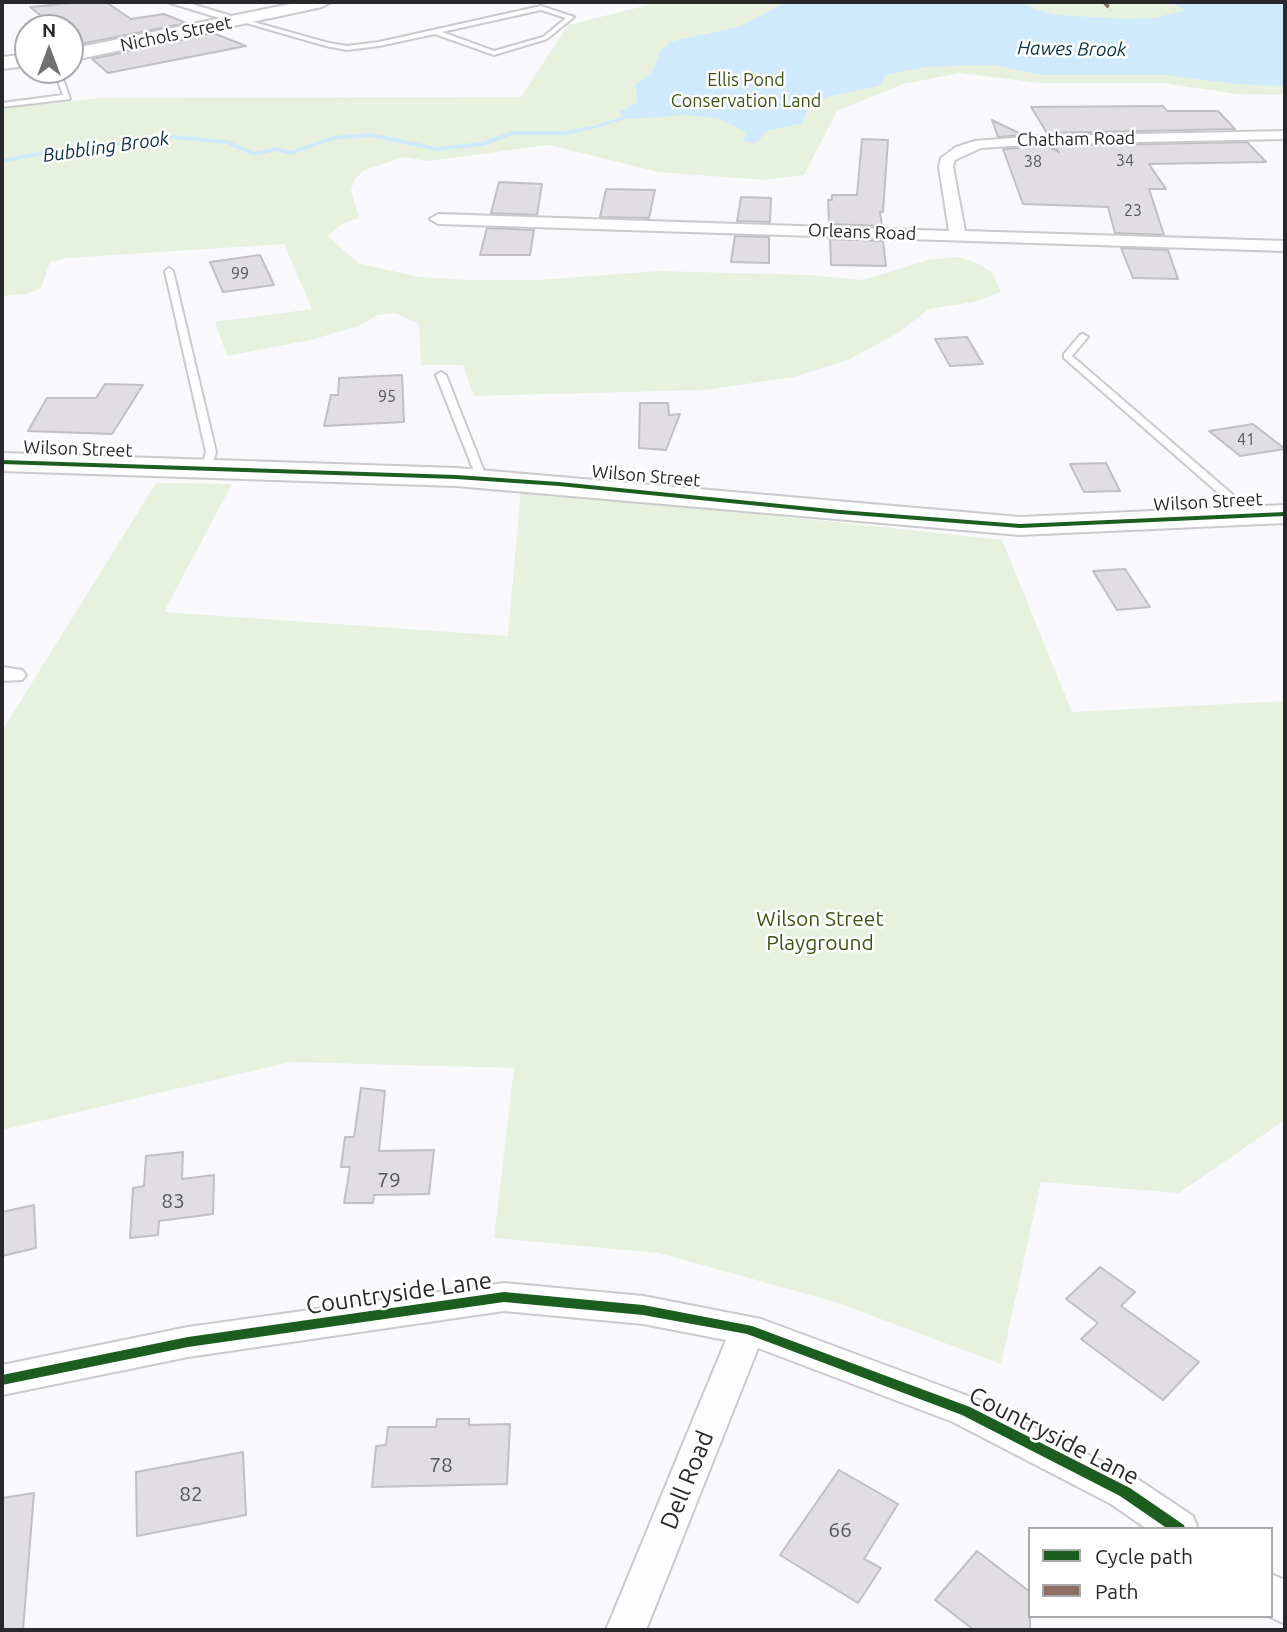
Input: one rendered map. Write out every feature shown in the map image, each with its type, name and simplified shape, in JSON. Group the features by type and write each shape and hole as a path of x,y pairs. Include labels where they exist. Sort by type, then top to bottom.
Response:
{"street":[{"path":"173,2 239,20"},
{"name":"Nichols Street","path":"84,52 322,2"},
{"name":"Chatham Road","path":"958,235 946,167 948,158 961,150 980,144 1003,141 1285,135"},
{"name":"Orleans Road","path":"438,219 1285,246"},
{"name":"Wilson Street","path":"2,461 482,479 1020,526 1285,514"},
{"name":"Countryside Lane","path":"2,1380 188,1342 504,1297 643,1310 748,1329 966,1411 1125,1492 1176,1527"},
{"name":"Dell Road","path":"626,1630 748,1329"}],"lane":[{"path":"239,20 347,48 541,8 571,17 545,38 494,53 434,32"},
{"path":"2,105 68,97 63,84"},
{"path":"169,271 211,452 206,469"},
{"path":"1083,337 1067,356 1251,516"},
{"path":"441,375 482,479"}],"green space":[{"name":"Ellis Pond Conservation Land","path":"660,2 1285,2 1285,95 1237,94 1163,83 1040,83 960,73 903,84 837,111 804,175 764,180 658,172 549,145 428,161 404,157 365,170 355,179 351,190 359,218 342,224 327,236 360,264 420,277 469,280 539,280 659,271 808,275 863,280 928,260 956,257 972,261 992,272 1001,292 974,302 929,309 898,333 848,360 794,377 705,390 474,396 463,365 421,365 419,324 395,313 378,315 358,326 311,340 227,356 215,322 312,309 284,244 68,258 50,262 41,288 26,294 2,296 2,108 101,98 521,97 568,25"},
{"name":"Wilson Street Playground","path":"156,483 232,484 164,612 508,636 521,488 1002,540 1072,712 1285,701 1285,1120 1179,1193 1041,1182 1001,1364 835,1302 659,1253 494,1238 514,1068 290,1062 2,1130 2,731"}],"water":[{"name":"Hawes Brook","path":"786,2 1022,2 1056,15 1129,19 1154,18 1186,10 1169,2 1285,2 1285,86 1236,84 1166,75 1042,75 993,65 926,67 886,75 879,86 827,97 808,109 802,123 767,131 757,142 752,143 743,141 746,132 718,118 686,115 633,119 619,112 637,102 636,84 652,72 661,50 670,42 741,26"}],"building":[{"path":"106,2 131,19 164,14 186,23 84,43 84,14 39,14 30,7"},
{"path":"213,33 246,46 108,73 92,59"},
{"path":"1163,106 1167,111 1218,111 1235,129 1047,133 1031,107"},
{"path":"992,120 1023,135 998,137"},
{"path":"862,139 888,140 883,212 880,212 882,226 829,224 828,200 832,200 832,195 857,195"},
{"path":"1247,142 1266,162 1149,164 1166,189 1149,189 1164,235 1115,233 1108,207 1023,204 1003,149 1048,146 1059,152 1055,146"},
{"path":"499,182 542,184 537,215 491,213"},
{"path":"606,189 655,190 649,218 600,217"},
{"path":"741,197 771,198 770,222 737,221"},
{"path":"487,228 534,230 530,255 480,255"},
{"path":"735,236 769,237 769,263 731,262"},
{"path":"830,239 883,241 886,266 831,265"},
{"path":"1121,248 1168,250 1178,279 1133,278"},
{"path":"260,255 274,285 223,292 210,262"},
{"path":"967,337 983,364 950,366 935,339"},
{"path":"402,375 404,422 324,426 331,395 338,395 339,378"},
{"path":"105,384 143,385 112,434 28,431 47,398 96,398"},
{"path":"640,403 668,403 669,415 680,414 666,450 639,448"},
{"path":"1253,424 1285,449 1240,456 1209,431"},
{"path":"1106,463 1120,491 1084,492 1070,464"},
{"path":"1125,569 1150,607 1117,610 1093,571"},
{"path":"361,1088 385,1091 379,1151 434,1150 429,1194 374,1195 373,1203 344,1203 350,1167 341,1167 345,1137 354,1137"},
{"path":"183,1152 182,1179 214,1175 213,1214 159,1221 158,1235 130,1238 133,1188 144,1186 146,1156"},
{"path":"34,1205 36,1248 2,1256 2,1212"},
{"path":"1100,1267 1135,1292 1121,1306 1199,1362 1163,1400 1081,1339 1098,1323 1066,1299"},
{"path":"437,1419 469,1419 469,1425 510,1424 507,1484 372,1487 376,1446 386,1445 388,1427 436,1427"},
{"path":"243,1452 246,1515 137,1536 136,1472"},
{"path":"839,1470 898,1504 864,1559 881,1568 858,1603 780,1555"},
{"path":"34,1493 23,1630 2,1630 2,1498"},
{"path":"977,1551 1028,1590 1030,1630 974,1630 935,1600"}],"waterway":[{"name":"Bubbling Brook","path":"2,161 63,149 105,146 163,136 228,142 253,154 277,149 291,153 332,138 371,135 437,149 483,144 512,133 565,133 595,127 638,113"}],"marked path":[{"path":"1104,2 1111,10"}],"cycle path":[{"path":"2,462 456,477 1020,526 1285,514"},
{"path":"2,1380 188,1342 504,1297 643,1310 748,1329 966,1411 1125,1492 1176,1527"}]}
